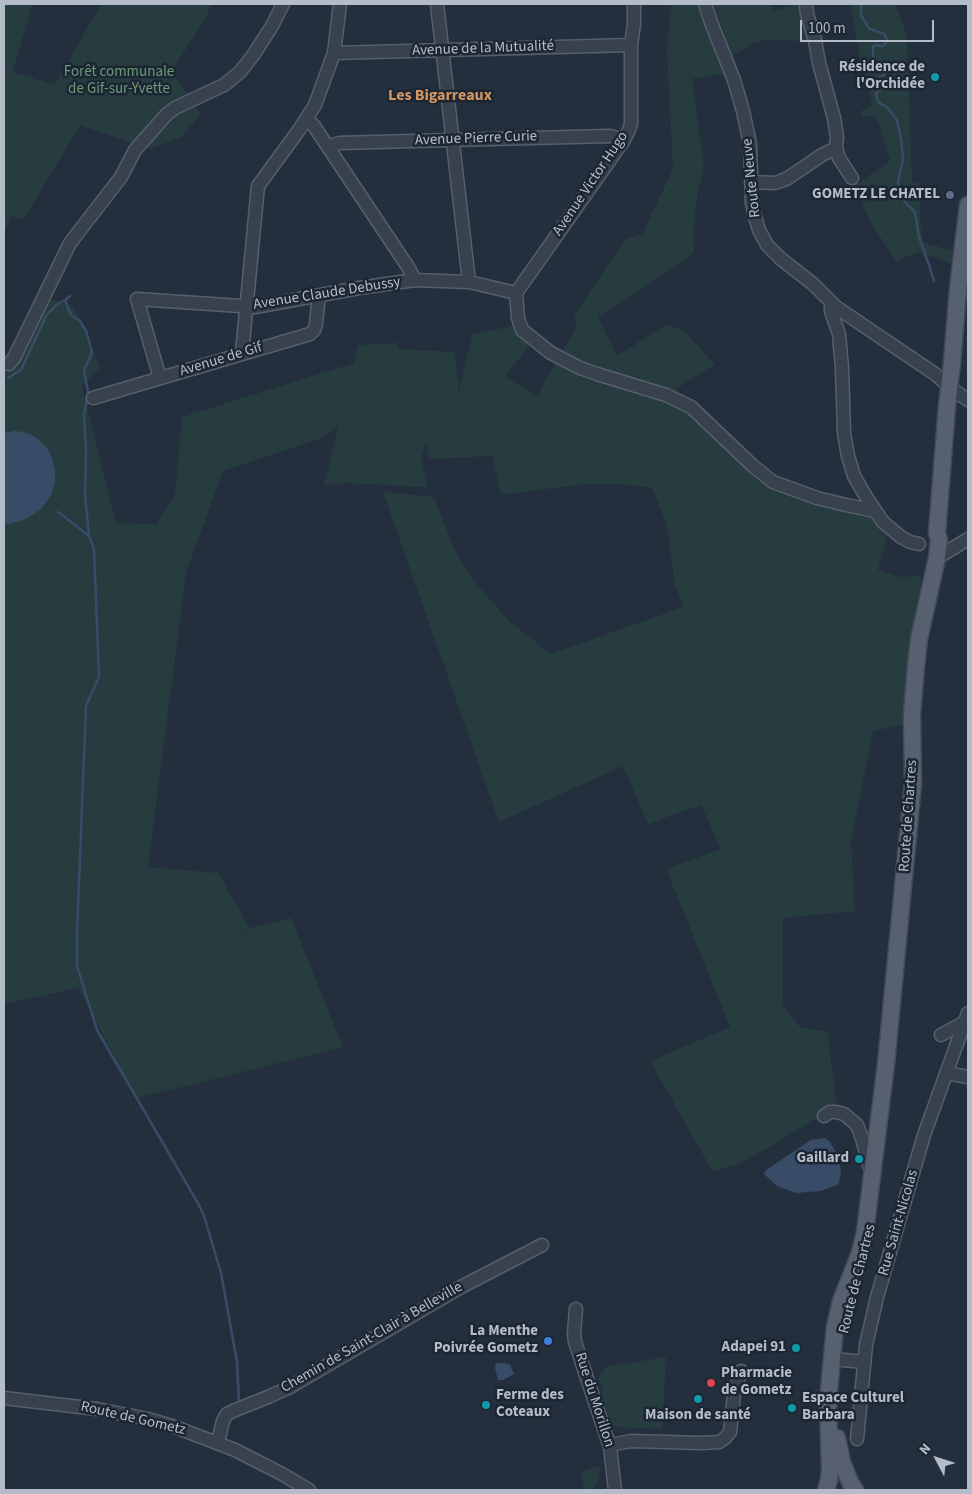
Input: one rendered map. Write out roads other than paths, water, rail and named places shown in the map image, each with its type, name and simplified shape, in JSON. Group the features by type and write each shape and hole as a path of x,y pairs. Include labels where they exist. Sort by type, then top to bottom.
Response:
{"main road":[{"name":"Route de Chartres","path":"958,393 958,289 968,205"},
{"name":"Route de Chartres","path":"826,1490 830,1480 828,1401 851,1300 866,1262 871,1240 875,1174 913,783 912,714 916,666 937,558 939,540 937,533 958,393 968,260"},
{"name":"Route de Chartres","path":"837,1359 837,1439 842,1462 854,1490"}],"street":[{"path":"10,364 70,243 122,177 135,150 167,114 175,108 224,85 240,72 272,26 283,4"},
{"path":"242,353 258,186 314,105 334,53 340,4"},
{"path":"437,4 469,282"},
{"name":"Avenue Victor Hugo","path":"516,293 624,140 629,130 631,124 631,45 634,4"},
{"name":"Route Neuve","path":"705,4 734,80 743,111 750,144 754,213 759,230 767,245 781,259 813,284 831,303 935,374 958,393"},
{"path":"806,4 834,118 837,137 836,148 839,158 852,178"},
{"name":"Avenue de la Mutualité","path":"334,53 631,45"},
{"path":"306,118 314,126 408,267 414,280"},
{"name":"Avenue Pierre Curie","path":"328,147 339,144 610,136 624,140"},
{"path":"751,182 781,181 836,148"},
{"name":"Avenue Claude Debussy","path":"160,378 137,299 255,307 414,280 469,282 516,293"},
{"path":"516,293 518,318 522,330 551,353 580,368 666,395 691,406 772,482 817,498 874,511"},
{"name":"Avenue de Gif","path":"93,398 310,334 316,324 319,295"},
{"path":"831,303 839,334 843,417 848,456 854,476 874,511 892,530 910,542 919,544"},
{"path":"937,558 968,539"},
{"path":"941,1035 966,1018"},
{"name":"Rue Saint-Nicolas","path":"857,1439 866,1345 877,1298 924,1136 966,1018"},
{"path":"946,1073 968,1077"},
{"path":"824,1116 830,1112 844,1114 857,1125 869,1170 875,1174"},
{"name":"Chemin de Saint-Clair à Belleville","path":"218,1442 223,1421 227,1414 233,1410 290,1387 453,1292 542,1245"},
{"name":"Rue du Morillon","path":"576,1309 575,1342 610,1448 615,1490"},
{"path":"837,1359 864,1362"},
{"path":"610,1448 615,1444 631,1440 719,1442 730,1432 734,1394 741,1371"},
{"name":"Route de Gometz","path":"4,1398 120,1413 175,1427 218,1442 309,1490"}],"water":[{"path":"14,431 34,436 48,449 55,469 55,484 50,497 40,510 24,520 4,525 4,433"},
{"path":"825,1138 830,1142 838,1156 841,1171 837,1185 821,1191 796,1193 777,1186 764,1174 766,1170 811,1140"},
{"path":"496,1363 510,1365 514,1374 503,1380 498,1380 495,1368"}],"waterway":[{"path":"861,4 861,15 868,27 884,34 887,39 883,46 873,46 873,58 868,62 867,66 869,69 883,70 885,72 876,81 881,88 876,94 878,101 888,108 897,120 903,159 898,182 901,196 915,212 919,237 934,281"},
{"path":"70,296 65,300 71,315 80,321 86,331 92,352 84,370 88,392 84,416 86,451 85,495 89,536 94,549 99,677 86,706 77,966 97,1030 204,1216 221,1273 237,1362 239,1402"},
{"path":"8,378 21,370 46,316 55,306 65,300"},
{"path":"58,512 89,536"}],"place":[{"name":"Résidence de l'Orchidée","path":"935,77"},
{"name":"GOMETZ LE CHATEL","path":"950,195"},
{"name":"Gaillard","path":"859,1159"},
{"name":"La Menthe Poivrée Gometz","path":"548,1341"},
{"name":"Adapei 91","path":"796,1348"},
{"name":"Pharmacie de Gometz","path":"711,1383"},
{"name":"Maison de santé","path":"698,1399"},
{"name":"Ferme des Coteaux","path":"486,1405"},
{"name":"Espace Culturel Barbara","path":"792,1408"}],"district":[{"name":"Les Bigarreaux","path":"440,96"}],"park label":[{"name":"Forêt communale de Gif-sur-Yvette","path":"119,82"}]}
